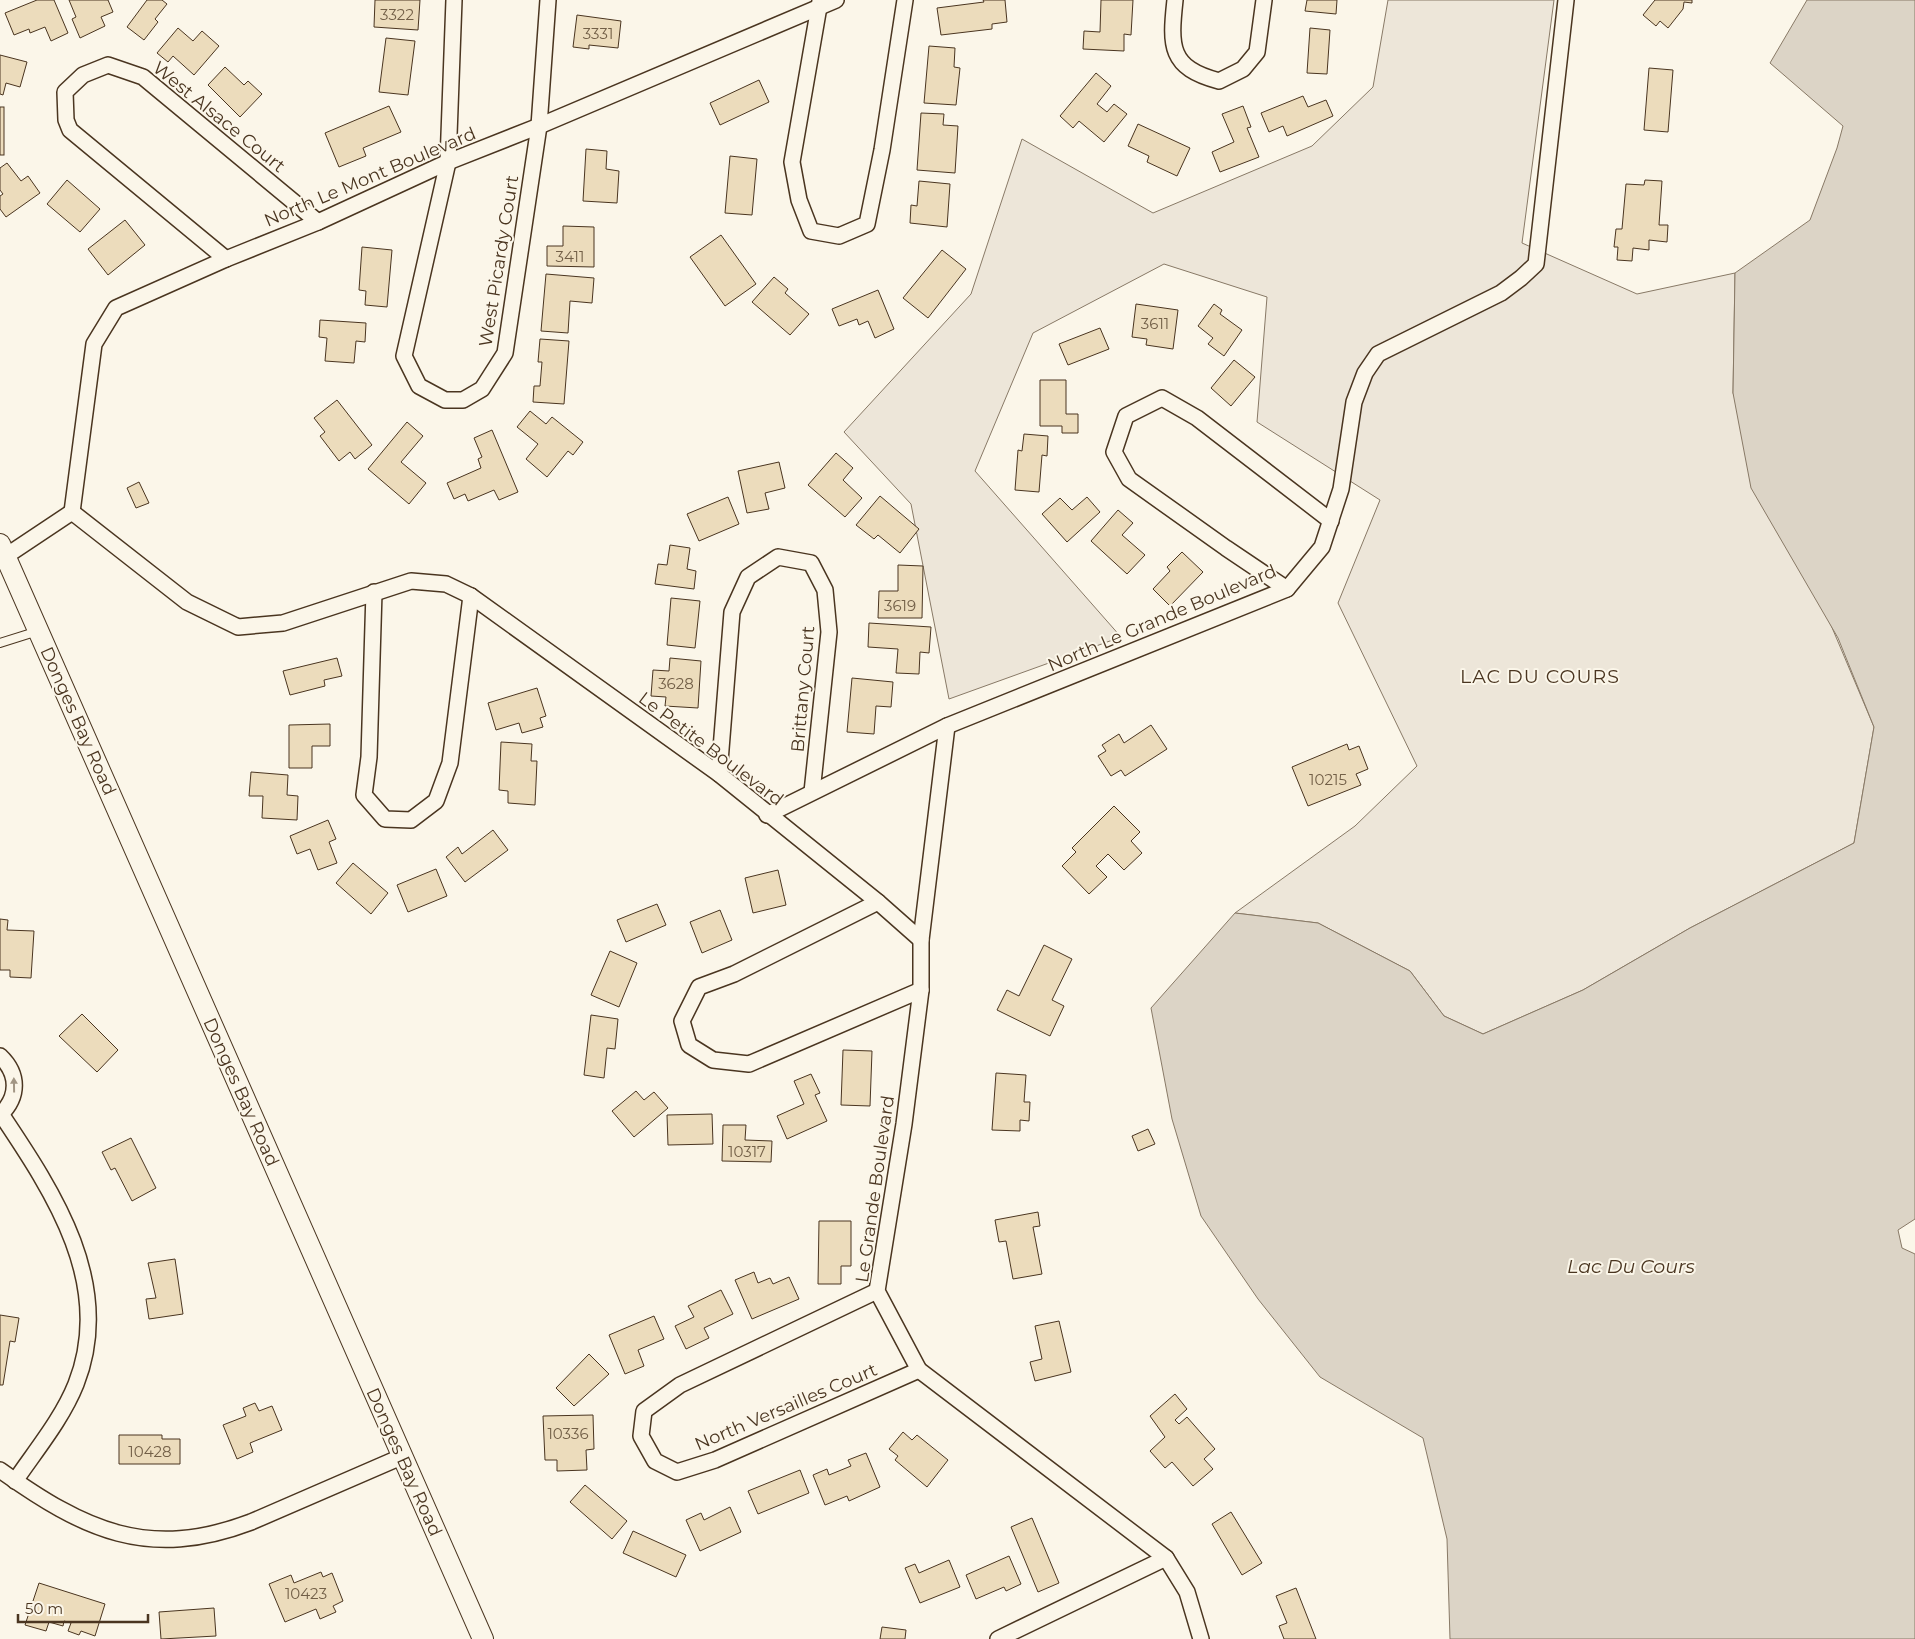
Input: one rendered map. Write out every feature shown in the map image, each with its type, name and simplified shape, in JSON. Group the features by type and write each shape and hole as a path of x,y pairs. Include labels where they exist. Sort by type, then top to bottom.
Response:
{"street":[{"name":"West Picardy Court","path":"454,0 448,162 404,356 420,386 445,400 463,400 482,389 505,353 539,126 548,0"},
{"name":"North Le Mont Boulevard","path":"72,512 94,344 116,308 226,259 318,222 448,162 539,126 820,4 836,0"},
{"path":"820,4 792,162 799,200 811,231 839,236 867,224 882,150 905,0"},
{"path":"1175,0 1172,28 1177,58 1197,75 1219,81 1243,68 1258,52 1264,0"},
{"name":"North Le Grande Boulevard","path":"767,815 947,726 1287,589 1322,547 1341,489 1354,402 1365,373 1378,354 1501,293 1536,264 1566,0"},
{"name":"West Alsace Court","path":"226,259 70,130 66,120 65,92 83,75 108,65 143,78 318,222"},
{"path":"1287,589 1226,548 1129,478 1114,452 1126,416 1162,398 1197,418 1331,521"},
{"path":"3,550 72,512"},
{"name":"Le Petite Boulevard","path":"72,512 187,602 238,627 283,622 411,581 446,584 471,596 718,774 878,902 921,940"},
{"name":"Donges Bay Road","path":"3,550 401,1457 483,1639"},
{"name":"Brittany Court","path":"718,774 732,612 748,577 778,557 810,563 825,590 829,632 812,792"},
{"path":"374,592 369,757 364,795 385,819 411,820 436,801 450,762 471,596"},
{"name":"Le Grande Boulevard","path":"947,726 921,940 921,990 904,1124 878,1291 919,1370 1166,1558 1187,1592 1201,1639"},
{"path":"878,902 734,974 699,987 682,1021 689,1046 713,1060 749,1064 921,990"},
{"path":"0,1056 7,1063 15,1084 14,1096 0,1114 54,1197 77,1248 88,1305 85,1346 76,1384 60,1415 15,1481"},
{"name":"North Versailles Court","path":"878,1291 680,1385 644,1411 641,1436 655,1462 677,1472 716,1460 919,1370"},
{"path":"0,1470 60,1510 109,1532 138,1538 183,1539 211,1535 245,1525 401,1457"},
{"path":"998,1639 1166,1558"}],"lane":[{"path":"0,643 38,631"}],"shaded area":[{"path":"1388,0 1554,0 1522,243 1637,294 1735,273 1733,393 1874,727 1854,843 1690,928 1583,990 1483,1034 1444,1016 1410,971 1318,923 1235,913 1355,826 1417,766 1338,603 1380,500 1257,422 1267,297 1164,264 1033,333 975,471 1121,637 949,699 911,504 844,432 971,294 1022,139 1153,213 1312,146 1373,87"}],"water":[{"name":"Lac Du Cours","path":"1807,0 1915,0 1915,1219 1898,1230 1902,1248 1915,1254 1915,1639 1450,1639 1447,1539 1423,1438 1320,1377 1258,1299 1201,1216 1172,1119 1151,1008 1235,913 1318,923 1410,971 1444,1016 1483,1034 1583,990 1690,928 1854,843 1874,727 1838,638 1751,488 1733,393 1735,273 1810,220 1837,148 1843,126 1770,63"}],"building":[{"path":"37,0 54,0 68,33 51,41 45,27 30,33 29,29 14,35 5,13"},
{"path":"69,0 108,0 113,12 101,17 105,26 80,38 72,19 76,17"},
{"path":"147,0 162,0 167,4 155,19 158,22 144,40 127,27"},
{"path":"375,0 420,0 418,30 374,27"},
{"path":"983,0 1005,0 1007,22 992,24 992,29 941,35 937,8 984,2"},
{"path":"1101,0 1133,0 1131,35 1124,34 1124,51 1083,49 1084,31 1100,32"},
{"path":"1307,0 1337,0 1336,14 1305,11"},
{"path":"1655,0 1692,0 1692,3 1684,2 1683,9 1668,28 1660,21 1656,26 1643,15"},
{"path":"577,15 621,21 618,48 589,45 589,49 573,47"},
{"path":"178,28 193,41 202,31 219,46 194,75 173,56 168,62 157,53"},
{"path":"1310,28 1330,30 1327,74 1307,73"},
{"path":"386,38 415,41 408,95 379,92"},
{"path":"929,46 955,48 954,67 960,68 956,105 924,103"},
{"path":"0,55 27,62 20,87 6,83 3,95 0,94"},
{"path":"225,67 244,85 248,81 262,94 240,117 208,85"},
{"path":"1649,68 1673,70 1668,132 1644,130"},
{"path":"1096,73 1111,86 1097,104 1107,112 1114,104 1127,114 1104,142 1079,121 1073,128 1060,116"},
{"path":"759,80 769,102 720,125 710,103"},
{"path":"1303,96 1308,107 1326,100 1333,116 1287,136 1283,126 1269,132 1261,113"},
{"path":"389,106 401,132 363,148 366,156 339,167 325,133"},
{"path":"1243,106 1251,127 1247,128 1259,157 1220,172 1212,152 1234,142 1222,114"},
{"path":"0,107 4,107 4,155 0,155"},
{"path":"921,113 944,114 943,125 958,126 955,173 917,170"},
{"path":"1138,124 1190,148 1177,176 1147,162 1149,156 1128,146"},
{"path":"586,149 607,151 606,169 619,171 617,203 583,201"},
{"path":"730,156 757,159 752,215 725,213"},
{"path":"7,163 21,181 28,176 40,193 6,217 0,209 0,196 3,194 0,190 0,168"},
{"path":"67,180 100,209 80,232 47,204"},
{"path":"1645,180 1662,181 1659,225 1668,225 1667,242 1649,240 1649,250 1633,248 1632,261 1617,260 1618,247 1614,247 1616,229 1622,229 1626,184 1644,185"},
{"path":"919,181 950,184 947,227 910,223 911,205 917,206"},
{"path":"125,220 145,245 108,275 88,249"},
{"path":"563,226 594,227 594,267 547,266 547,246 563,246"},
{"path":"721,235 756,284 725,306 690,257"},
{"path":"362,247 392,250 387,307 365,305 366,291 359,290"},
{"path":"942,250 966,269 928,318 903,298"},
{"path":"546,274 594,278 592,303 570,301 568,333 541,331"},
{"path":"774,277 788,289 785,293 809,314 790,335 752,302"},
{"path":"878,290 894,329 875,338 868,321 859,325 857,319 839,326 832,309"},
{"path":"1136,304 1178,310 1173,349 1146,345 1147,339 1132,337"},
{"path":"1214,304 1222,310 1220,314 1242,330 1224,356 1208,344 1213,338 1198,326"},
{"path":"320,320 366,323 365,342 356,341 354,363 325,361 327,338 319,337"},
{"path":"1100,328 1109,349 1068,365 1059,344"},
{"path":"540,339 569,341 564,404 533,402 534,386 540,386 542,362 538,362"},
{"path":"1234,360 1255,377 1231,406 1211,388"},
{"path":"1040,380 1066,380 1066,414 1078,414 1078,433 1062,433 1062,426 1040,426"},
{"path":"337,400 372,445 355,459 350,452 339,461 320,436 325,432 314,418"},
{"path":"530,411 546,424 552,417 583,442 573,455 568,451 547,477 526,459 538,444 517,427"},
{"path":"407,422 423,436 401,462 426,483 409,504 368,469"},
{"path":"492,430 518,492 499,500 494,490 468,501 465,494 454,499 447,483 481,468 478,459 482,457 474,438"},
{"path":"1024,434 1048,436 1047,456 1042,455 1039,492 1015,490 1018,450 1022,451"},
{"path":"836,453 853,468 843,480 862,498 845,517 808,485"},
{"path":"779,462 785,488 765,493 769,509 747,513 738,471"},
{"path":"139,482 149,503 136,508 127,488"},
{"path":"880,496 919,529 900,553 878,535 874,539 856,525"},
{"path":"728,497 739,524 699,541 687,514"},
{"path":"1087,497 1100,512 1067,542 1042,514 1060,498 1072,510"},
{"path":"1118,510 1133,523 1122,535 1145,555 1127,574 1091,541"},
{"path":"670,545 690,548 687,569 696,571 694,589 655,584 658,564 667,565"},
{"path":"1182,552 1203,572 1170,606 1153,589 1170,571 1167,567"},
{"path":"898,565 923,566 922,618 878,618 879,591 898,591"},
{"path":"671,598 700,601 695,648 667,645"},
{"path":"869,623 931,627 929,653 920,652 919,674 896,673 898,649 868,647"},
{"path":"337,658 342,676 324,680 325,686 290,695 283,671"},
{"path":"670,658 701,661 698,708 665,706 666,697 651,696 653,670 669,671"},
{"path":"852,678 893,682 891,707 876,706 874,734 847,732"},
{"path":"537,688 546,716 540,718 543,727 522,733 519,723 496,730 488,703"},
{"path":"330,724 330,746 312,746 312,768 289,768 289,725"},
{"path":"1151,725 1167,749 1125,776 1121,770 1111,776 1098,756 1106,751 1102,745 1119,734 1124,743"},
{"path":"501,742 532,744 531,761 537,761 535,805 508,803 508,791 499,790"},
{"path":"1347,744 1349,750 1359,746 1368,769 1356,774 1361,785 1308,806 1292,767"},
{"path":"251,772 288,775 287,795 298,796 297,820 262,818 263,796 249,796"},
{"path":"1114,806 1140,832 1131,841 1142,853 1124,870 1108,854 1096,866 1107,877 1089,894 1062,866 1076,852 1072,848"},
{"path":"328,820 336,839 329,842 337,863 318,870 310,849 297,854 290,836"},
{"path":"493,830 508,850 465,882 446,857 458,847 462,854"},
{"path":"353,863 388,893 371,914 336,883"},
{"path":"436,869 447,896 408,912 397,885"},
{"path":"778,870 786,905 753,913 745,878"},
{"path":"657,904 666,925 626,942 617,920"},
{"path":"720,910 732,940 702,953 690,922"},
{"path":"0,919 8,920 7,930 34,931 31,978 10,977 10,970 0,970"},
{"path":"1044,945 1072,959 1052,1000 1064,1006 1050,1036 997,1010 1007,990 1019,996"},
{"path":"610,951 637,963 619,1007 591,995"},
{"path":"82,1014 118,1050 97,1072 59,1036"},
{"path":"591,1015 618,1019 615,1049 607,1048 604,1078 584,1075"},
{"path":"843,1050 872,1051 870,1106 841,1105"},
{"path":"996,1073 1026,1075 1024,1102 1030,1102 1029,1121 1020,1120 1020,1131 992,1130"},
{"path":"811,1074 820,1093 815,1095 827,1121 787,1139 777,1116 804,1104 794,1081"},
{"path":"636,1091 644,1100 654,1092 668,1108 634,1137 612,1111"},
{"path":"712,1114 713,1144 668,1145 667,1115"},
{"path":"723,1125 746,1125 745,1140 772,1141 771,1162 722,1161"},
{"path":"1148,1129 1155,1144 1138,1151 1132,1136"},
{"path":"131,1138 156,1188 132,1201 115,1168 111,1170 102,1152"},
{"path":"1038,1212 1040,1226 1033,1227 1042,1274 1013,1279 1006,1241 999,1242 995,1220"},
{"path":"819,1221 851,1221 851,1266 841,1266 841,1284 818,1284"},
{"path":"175,1259 183,1314 149,1319 146,1299 156,1298 148,1263"},
{"path":"754,1272 758,1283 770,1278 773,1284 789,1277 799,1299 752,1319 735,1280"},
{"path":"721,1290 733,1314 704,1328 709,1338 686,1349 675,1326 694,1317 688,1306"},
{"path":"0,1315 19,1318 15,1342 10,1341 3,1385 0,1385"},
{"path":"654,1316 664,1339 638,1350 644,1366 625,1374 609,1335"},
{"path":"1059,1321 1071,1372 1035,1381 1030,1362 1042,1359 1035,1326"},
{"path":"589,1354 609,1374 574,1406 556,1388"},
{"path":"1175,1394 1187,1409 1175,1420 1179,1424 1187,1417 1215,1449 1204,1459 1213,1469 1193,1486 1172,1462 1165,1468 1150,1451 1165,1437 1150,1416"},
{"path":"255,1403 259,1411 272,1406 282,1430 250,1443 253,1452 237,1459 223,1425 246,1416 243,1408"},
{"path":"593,1415 594,1449 586,1450 587,1470 557,1471 557,1460 545,1460 543,1416"},
{"path":"903,1432 912,1440 917,1435 948,1460 927,1487 895,1460 898,1456 889,1449"},
{"path":"119,1435 162,1435 162,1439 180,1439 180,1464 119,1464"},
{"path":"866,1453 880,1487 849,1501 847,1496 825,1505 813,1475 827,1469 829,1475 851,1466 848,1460"},
{"path":"800,1470 809,1493 758,1514 748,1491"},
{"path":"585,1485 627,1521 612,1539 570,1502"},
{"path":"730,1507 741,1532 700,1551 686,1520 701,1513 704,1520"},
{"path":"1231,1512 1262,1563 1242,1575 1212,1524"},
{"path":"1032,1518 1059,1583 1038,1592 1011,1527"},
{"path":"633,1531 686,1555 676,1577 623,1553"},
{"path":"1009,1556 1021,1584 1006,1591 1004,1587 976,1599 966,1575"},
{"path":"949,1560 960,1587 920,1603 905,1568 915,1564 919,1573"},
{"path":"321,1572 323,1577 332,1573 343,1601 333,1606 336,1612 320,1619 316,1609 285,1622 269,1584 291,1575 294,1583"},
{"path":"39,1583 105,1604 95,1636 81,1631 79,1635 68,1631 71,1623 64,1621 63,1626 49,1622 46,1631 25,1625"},
{"path":"1296,1588 1316,1639 1284,1639 1279,1626 1287,1623 1276,1596"},
{"path":"214,1608 216,1636 161,1639 159,1612"},
{"path":"882,1627 906,1630 905,1639 880,1639"}],"district":[{"name":"LAC DU COURS","path":"1540,676"}]}
